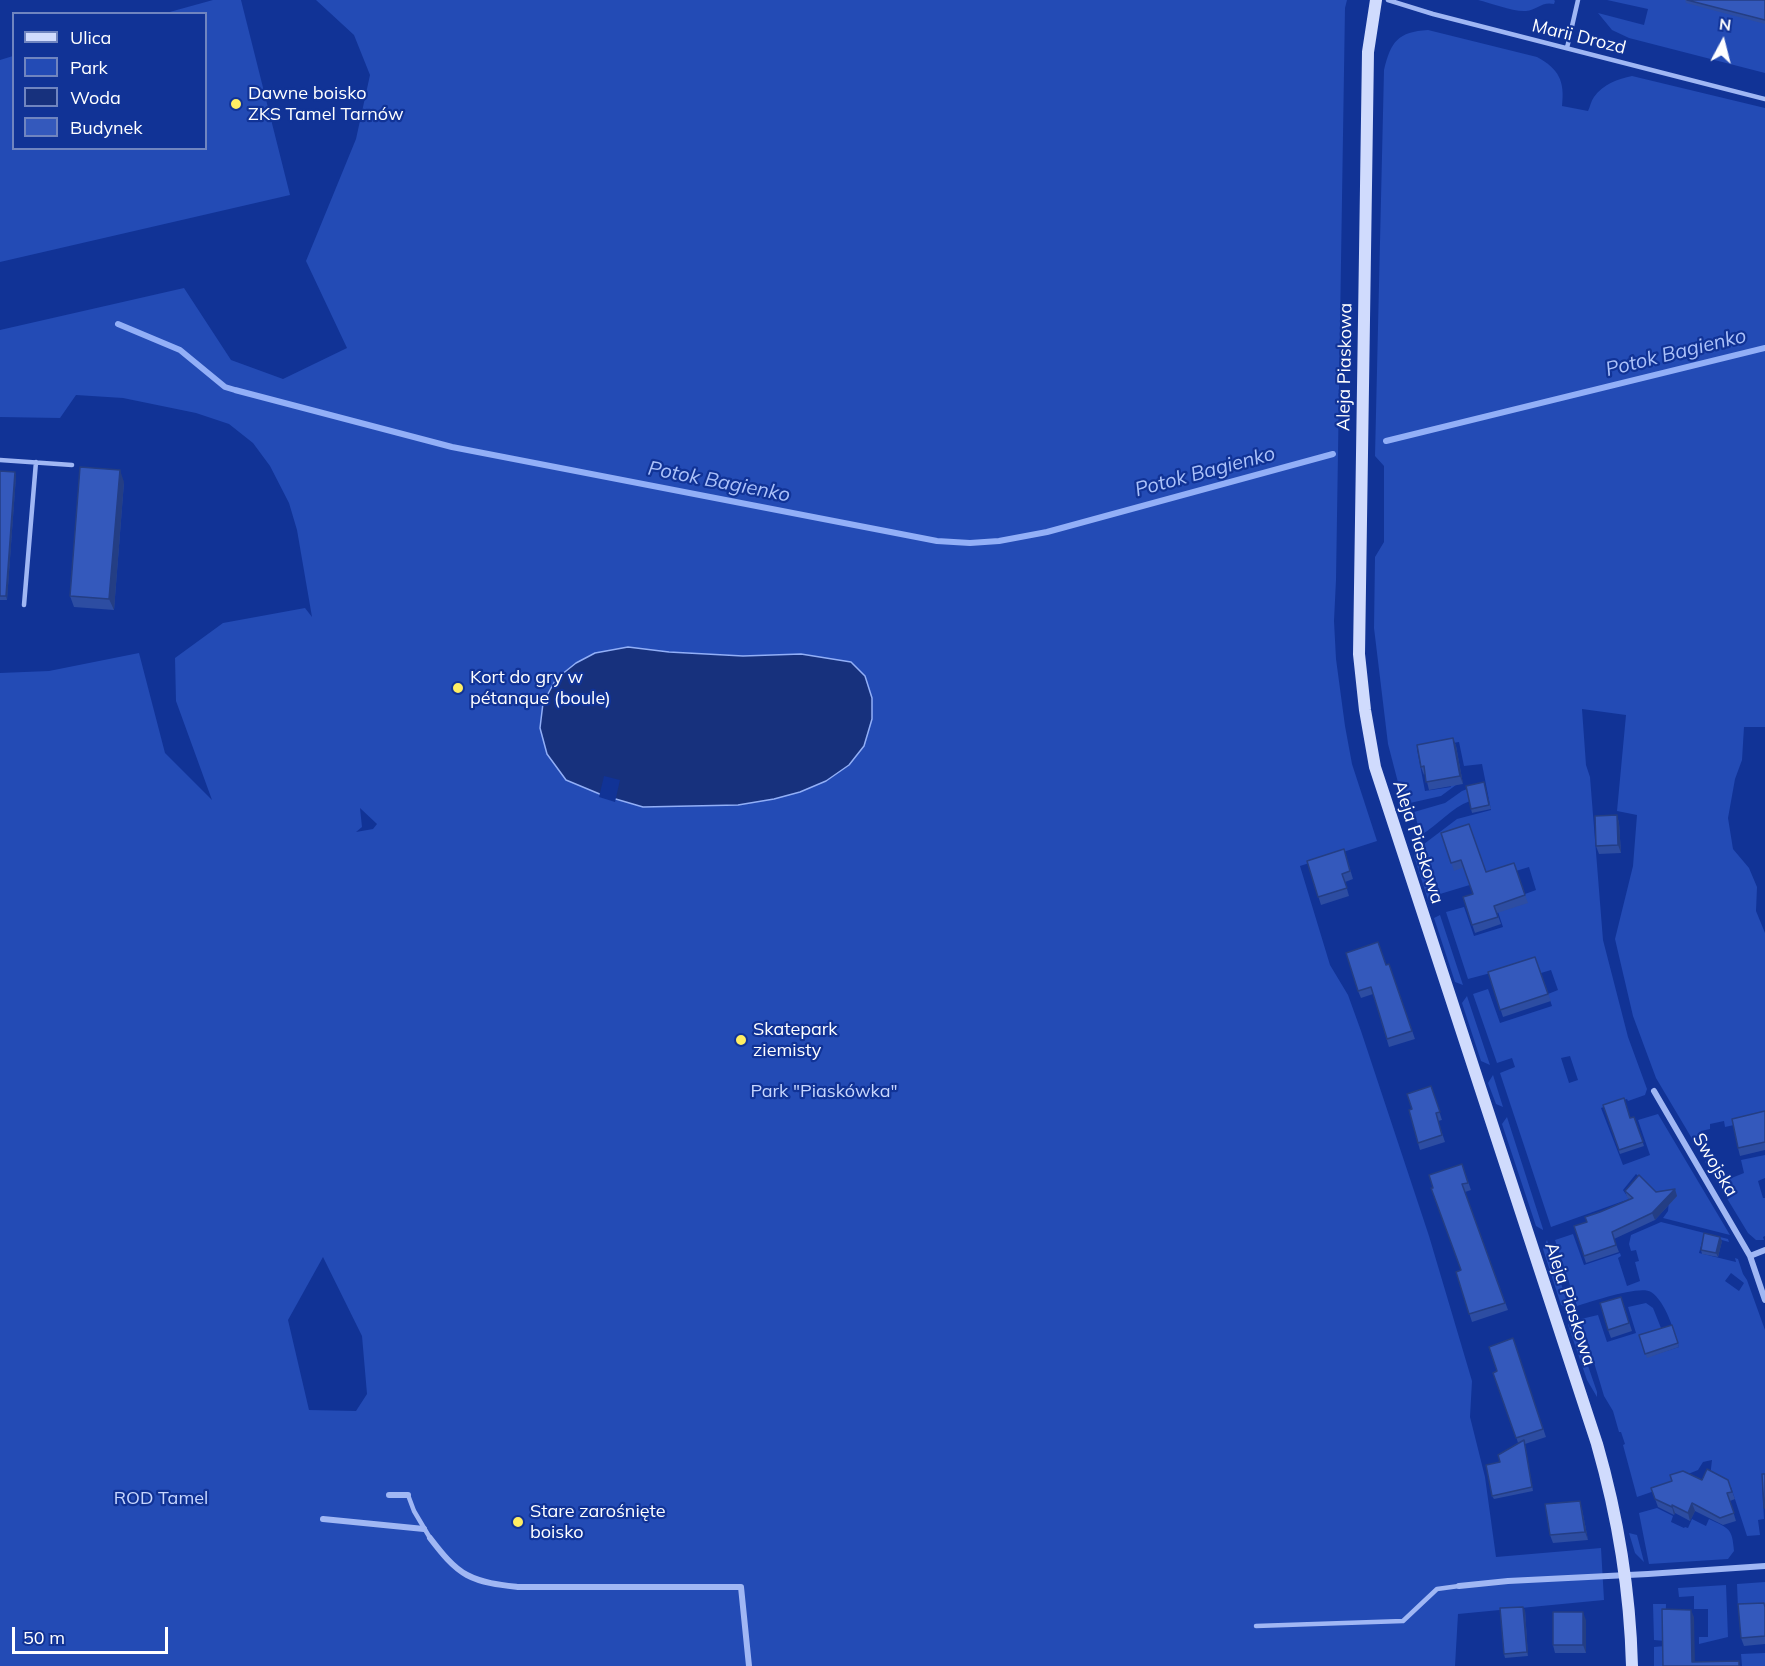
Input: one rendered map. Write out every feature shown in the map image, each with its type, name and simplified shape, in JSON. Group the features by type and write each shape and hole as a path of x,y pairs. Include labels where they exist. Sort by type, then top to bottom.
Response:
{"street":[{"name":"Aleja Piaskowa","path":"1376,0 1368,52 1365,206 1359,654 1365,710 1375,767 1610,1489 1626,1575 1632,1666"},
{"name":"Swojska","path":"1654,1091 1750,1256 1765,1300"},
{"path":"1750,1256 1765,1250"},
{"path":"389,1495 408,1495"},
{"path":"323,1519 424,1529"},
{"path":"430,1538 445,1557 466,1575 491,1583 518,1587 741,1587 749,1666"},
{"path":"1459,1586 1765,1566"}],"lane":[{"name":"Marii Drozd","path":"1388,0 1433,14 1765,99"},
{"path":"1567,48 1578,0"},
{"path":"0,460 72,465"},
{"path":"24,605 36,462"},
{"path":"408,1495 430,1538"},
{"path":"1256,1626 1403,1621 1437,1589 1459,1586"}],"green space":[{"name":"Dawne boisko ZKS Tamel Tarnów","path":"213,0 241,0 290,195 0,262 0,60 12,56 12,150 207,150 207,12 170,12"},
{"name":"Park \"Piaskówka\"","path":"316,0 1347,0 1345,8 1334,621 1336,659 1352,764 1377,841 1300,866 1330,965 1348,995 1361,1031 1429,1236 1472,1381 1470,1417 1485,1477 1496,1557 1601,1548 1604,1600 1458,1614 1455,1666 0,1666 0,673 49,671 139,653 165,753 212,800 176,701 175,658 223,623 305,608 312,617 297,530 289,503 270,466 253,443 229,424 196,413 123,398 76,395 60,418 0,417 0,330 184,288 231,360 283,379 347,348 306,261 356,139 370,75 354,35","holes":["360,808 377,824 373,829 356,832 362,827","323,1257 362,1336 367,1394 356,1411 309,1410 288,1320"]},
{"path":"1478,0 1555,1 1554,4 1521,11"},
{"path":"1607,0 1765,0 1765,73 1629,38 1612,30 1598,13 1644,25 1648,9"},
{"path":"1428,30 1537,57 1551,66 1559,77 1562,106 1588,111 1593,99 1606,85 1632,76 1765,108 1765,727 1744,727 1742,760 1735,779 1728,818 1733,849 1749,868 1757,887 1756,911 1765,933 1765,1118 1725,1127 1724,1121 1710,1124 1710,1129 1701,1131 1704,1140 1698,1143 1694,1142 1656,1078 1633,1016 1615,939 1633,866 1637,815 1617,811 1626,715 1582,709 1586,765 1590,777 1603,940 1628,1037 1647,1089 1645,1095 1601,1108 1623,1165 1650,1155 1638,1120 1658,1114 1730,1235 1663,1218 1668,1211 1669,1200 1660,1196 1636,1174 1623,1190 1629,1199 1551,1227 1500,1073 1515,1067 1512,1058 1497,1063 1473,994 1488,989 1500,1023 1552,1006 1548,994 1558,990 1551,970 1541,973 1536,961 1468,979 1446,912 1464,907 1474,936 1503,927 1498,912 1525,894 1536,890 1529,867 1440,894 1424,844 1457,819 1491,810 1482,764 1464,766 1459,742 1417,749 1425,791 1451,787 1448,773 1460,782 1441,796 1410,803 1401,794 1388,744 1374,628 1375,557 1384,542 1384,466 1375,456 1384,70 1397,40 1418,31","holes":["1570,1056 1578,1080 1569,1083 1561,1058"]},
{"path":"1467,789 1470,801 1421,835 1414,812 1445,803"},
{"path":"1418,848 1434,898 1428,900 1414,856"},
{"path":"1440,915 1463,985 1455,982 1434,918"},
{"path":"1467,996 1490,1065 1481,1061 1462,1003"},
{"path":"1493,1075 1503,1107 1496,1104 1488,1083"},
{"path":"1507,1117 1543,1230 1536,1226 1502,1124"},
{"path":"1713,1155 1729,1179 1744,1173 1741,1160 1765,1155 1765,1178 1758,1181 1763,1198 1765,1198 1764,1240 1756,1240 1748,1233 1705,1162"},
{"path":"1661,1222 1728,1239 1729,1242 1704,1235 1699,1253 1736,1262 1735,1258 1738,1259 1765,1330 1765,1481 1762,1482 1764,1519 1758,1520 1760,1535 1747,1536 1731,1487 1710,1477 1712,1460 1703,1462 1698,1470 1671,1481 1666,1487 1637,1497 1623,1445 1625,1444 1613,1411 1604,1396 1581,1319 1598,1315 1607,1342 1636,1333 1628,1307 1646,1303 1653,1308 1665,1338 1647,1357 1679,1347 1675,1333 1661,1303 1651,1292 1645,1290 1626,1292 1577,1306 1555,1240 1573,1234 1584,1265 1620,1253 1621,1256 1618,1258 1627,1286 1640,1281 1635,1262 1639,1261 1636,1250 1631,1251 1629,1244 1631,1235","holes":["1731,1273 1744,1283 1739,1291 1725,1281"]},
{"path":"1547,1240 1569,1308 1561,1305 1543,1249"},
{"path":"1572,1319 1597,1397 1587,1380 1568,1325"},
{"path":"1657,1508 1673,1516 1671,1522 1684,1528 1688,1528 1692,1519 1706,1526 1709,1519 1721,1525 1732,1537 1734,1551 1728,1559 1649,1564 1639,1513"},
{"path":"1629,1533 1637,1535 1644,1562 1635,1553"},
{"path":"1765,1582 1765,1606 1738,1608 1737,1584"},
{"path":"1726,1585 1728,1637 1699,1644 1699,1637 1708,1637 1708,1609 1694,1609 1694,1596 1679,1597 1678,1588"},
{"path":"1653,1604 1666,1604 1665,1641 1654,1640"},
{"path":"1665,1646 1665,1666 1654,1666 1654,1647"},
{"path":"1765,1653 1765,1666 1742,1666 1741,1654"}],"water":[{"path":"628,647 743,656 801,654 851,662 865,676 872,698 872,719 864,746 849,765 826,781 800,792 738,805 643,807 602,795 566,780 547,754 540,728 543,703 556,679 576,663 595,653"}],"pier":[{"path":"604,776 620,780 615,802 599,797"}],"building":[{"path":"1687,0 1765,0 1765,20"},
{"path":"80,467 120,470 109,599 70,596"},
{"path":"0,471 15,472 6,596 0,596"},
{"path":"1453,738 1460,776 1426,782 1424,766 1421,767 1417,745"},
{"path":"1484,782 1489,805 1471,809 1466,786"},
{"path":"1617,815 1618,845 1596,846 1595,816"},
{"path":"1469,824 1486,872 1514,863 1525,895 1494,906 1498,917 1472,925 1463,897 1473,894 1461,860 1451,863 1441,833"},
{"path":"1344,849 1350,871 1342,874 1347,888 1318,897 1307,861"},
{"path":"1378,942 1386,965 1389,964 1412,1031 1387,1039 1371,987 1358,991 1346,953"},
{"path":"1535,957 1548,994 1500,1010 1488,972"},
{"path":"1431,1086 1440,1112 1436,1113 1442,1135 1418,1143 1407,1094"},
{"path":"1624,1098 1630,1118 1634,1117 1643,1142 1619,1150 1603,1105"},
{"path":"1765,1111 1765,1142 1738,1148 1732,1119"},
{"path":"1462,1164 1468,1183 1462,1184 1505,1303 1469,1314 1456,1272 1461,1270 1431,1188 1433,1188 1429,1175"},
{"path":"1639,1175 1656,1192 1675,1189 1652,1213 1612,1232 1616,1245 1584,1256 1574,1226 1587,1222 1585,1217 1633,1198 1625,1191"},
{"path":"1704,1233 1720,1237 1716,1253 1701,1250"},
{"path":"1621,1297 1629,1323 1608,1330 1600,1303"},
{"path":"1672,1325 1678,1343 1645,1354 1639,1335"},
{"path":"1513,1338 1543,1429 1516,1438 1493,1373 1497,1371 1489,1347"},
{"path":"1524,1440 1532,1487 1492,1496 1486,1465 1500,1462 1498,1455"},
{"path":"1707,1469 1728,1480 1732,1492 1727,1493 1734,1513 1720,1518 1692,1503 1688,1513 1655,1499 1651,1488 1672,1481 1670,1475 1683,1471 1702,1480"},
{"path":"1762,1474 1765,1474 1765,1508 1764,1508"},
{"path":"1580,1501 1585,1532 1550,1535 1545,1504"},
{"path":"1764,1603 1765,1636 1741,1638 1738,1604"},
{"path":"1523,1607 1527,1652 1504,1654 1500,1608"},
{"path":"1662,1609 1691,1610 1692,1662 1739,1661 1739,1666 1663,1666"},
{"path":"1553,1612 1583,1612 1583,1645 1553,1645"}],"waterway":[{"name":"Potok Bagienko","path":"118,324 180,350 225,387 235,390 452,447 937,541 970,543 999,541 1047,532 1333,454"},
{"name":"Potok Bagienko","path":"1386,441 1765,348"}],"place":[{"name":"Dawne boisko ZKS Tamel Tarnów","path":"236,104"},
{"name":"Kort do gry w pétanque (boule)","path":"458,688"},
{"name":"Skatepark ziemisty","path":"741,1040"},
{"name":"Stare zarośnięte boisko","path":"518,1522"}],"park label":[{"name":"ROD Tamel","path":"161,1499"}]}
